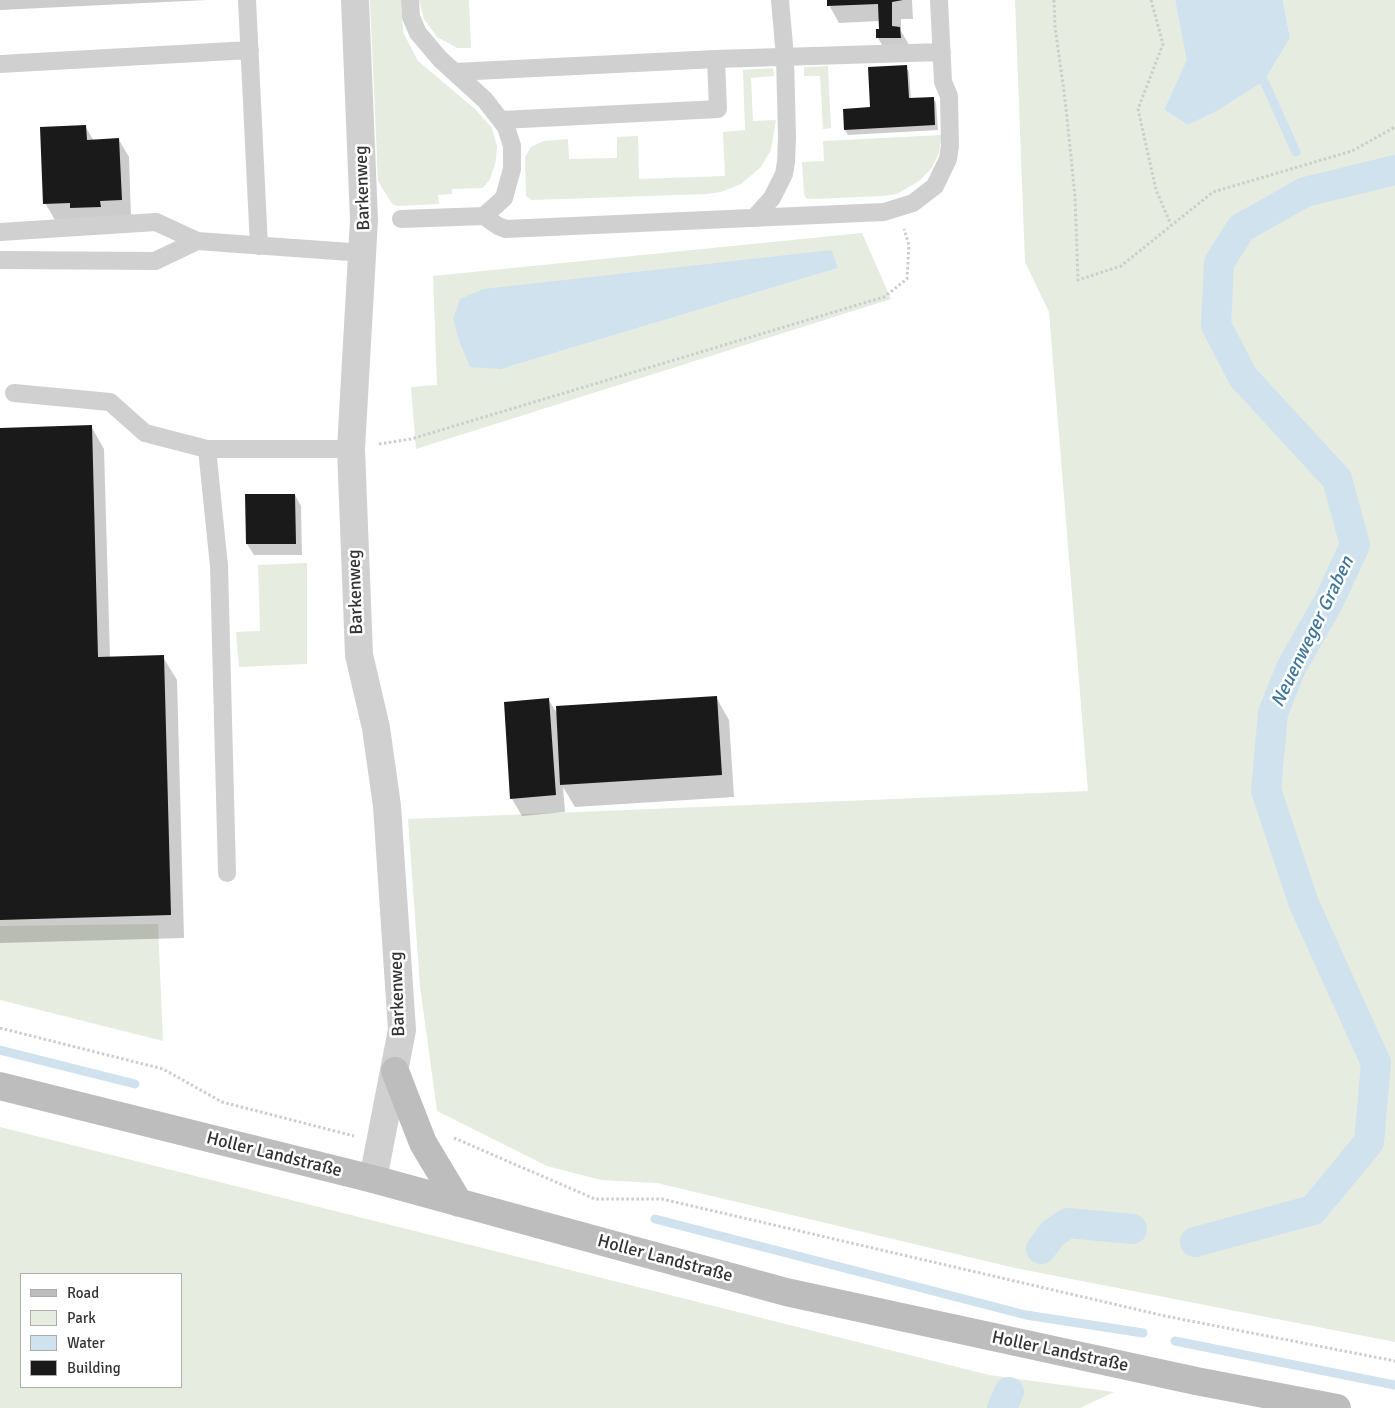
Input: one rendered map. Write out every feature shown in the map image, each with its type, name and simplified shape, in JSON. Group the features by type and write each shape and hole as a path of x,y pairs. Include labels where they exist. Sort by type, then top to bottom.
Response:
{"main road":[{"path":"394,1071 423,1142 459,1203"},
{"name":"Holler Landstraße","path":"0,1086 373,1179 786,1292 1196,1381 1337,1408"}],"street":[{"name":"Barkenweg","path":"355,0 364,253 351,449 358,655 376,728 387,806 402,1030 373,1179"}],"lane":[{"path":"247,0 259,246"},
{"path":"410,0 411,17 418,33 440,59 485,100 502,120 510,135 512,168 504,198 484,216"},
{"path":"754,218 772,198 784,174 787,137 785,56 780,0"},
{"path":"401,219 484,216 498,226 506,228 884,212 899,209 913,203 935,186 948,159 948,96 943,82 939,0"},
{"path":"0,64 250,50"},
{"path":"455,72 785,56 942,52"},
{"path":"502,120 718,109 716,59"},
{"path":"0,232 156,222 197,241 364,253"},
{"path":"0,260 155,261 197,241"},
{"path":"14,393 110,402 145,432 207,449 351,449"},
{"path":"207,449 219,566 227,873"}],"path":[{"path":"1054,0 1055,27 1065,99 1074,196 1078,280 1121,266 1213,192 1352,151 1395,127"},
{"path":"1151,0 1163,44 1138,109 1156,190 1172,226"},
{"path":"351,449 411,439 884,297 907,279 909,245 899,209"},
{"path":"0,1028 163,1069 222,1102 380,1142"},
{"path":"423,1142 441,1132 595,1199 662,1199 1165,1316 1395,1361"}],"green space":[{"path":"370,0 401,0 403,32 418,61 475,109 492,128 497,146 496,161 490,179 483,188 452,189 452,194 438,195 439,204 397,206 392,204 378,181"},
{"path":"419,0 469,0 471,48 457,48 437,37 424,19"},
{"path":"1015,0 1175,0 1188,60 1164,110 1188,125 1219,110 1264,81 1290,38 1283,0 1395,0 1395,1342 1015,1268 657,1183 601,1180 547,1166 437,1111 420,986 408,819 1088,791 1049,312 1025,262"},
{"path":"828,66 831,128 823,129 820,76 804,76 804,67"},
{"path":"773,68 774,76 751,78 753,121 776,120 771,150 760,168 741,184 721,192 707,194 532,200 526,196 525,157 531,147 544,141 568,139 569,159 617,158 617,137 638,136 639,179 725,176 723,132 745,130 743,70"},
{"path":"942,135 939,153 932,168 919,181 897,194 811,199 806,198 804,194 802,162 824,161 823,141"},
{"path":"862,233 891,299 416,449 411,387 437,385 433,276","holes":["832,250 838,268 501,369"]},
{"path":"307,563 307,664 239,667 236,632 260,631 258,565"},
{"path":"158,924 163,1041 0,1000 0,926"},
{"path":"0,1127 989,1375 1114,1392 1080,1408 0,1408"}],"water":[{"path":"1175,0 1283,0 1290,38 1264,81 1219,110 1188,125 1164,110 1187,60"},
{"path":"832,250 838,268 501,369 470,367 453,319 460,299 484,289"}],"building":[{"path":"827,0 903,0 892,2 892,26 900,27 901,38 876,38 876,29 879,29 878,4 827,6"},
{"path":"907,65 909,98 934,97 935,125 844,130 843,109 870,107 868,67"},
{"path":"86,125 87,140 119,138 122,200 100,201 101,207 70,208 70,203 43,204 40,127"},
{"path":"92,425 98,657 164,655 171,915 0,920 0,428"},
{"path":"245,494 295,494 296,544 246,544"},
{"path":"717,696 722,775 560,785 556,706"},
{"path":"549,698 556,795 510,799 504,702"}],"waterway":[{"name":"Neuenweger Graben","path":"1264,81 1296,152"},
{"name":"Neuenweger Graben","path":"1195,1242 1313,1210 1369,1142 1376,1063 1304,904 1266,790 1273,713 1291,668 1329,601 1355,545 1337,479 1243,377 1216,325 1219,263 1241,228 1305,192 1395,170"},
{"path":"0,1050 135,1084"},
{"path":"655,1219 1026,1315 1143,1333"},
{"name":"Neuenweger Graben","path":"1041,1249 1053,1233 1068,1223 1132,1229"},
{"path":"1175,1341 1395,1385"},
{"name":"Neuenweger Graben","path":"1002,1408 1009,1392"}]}
